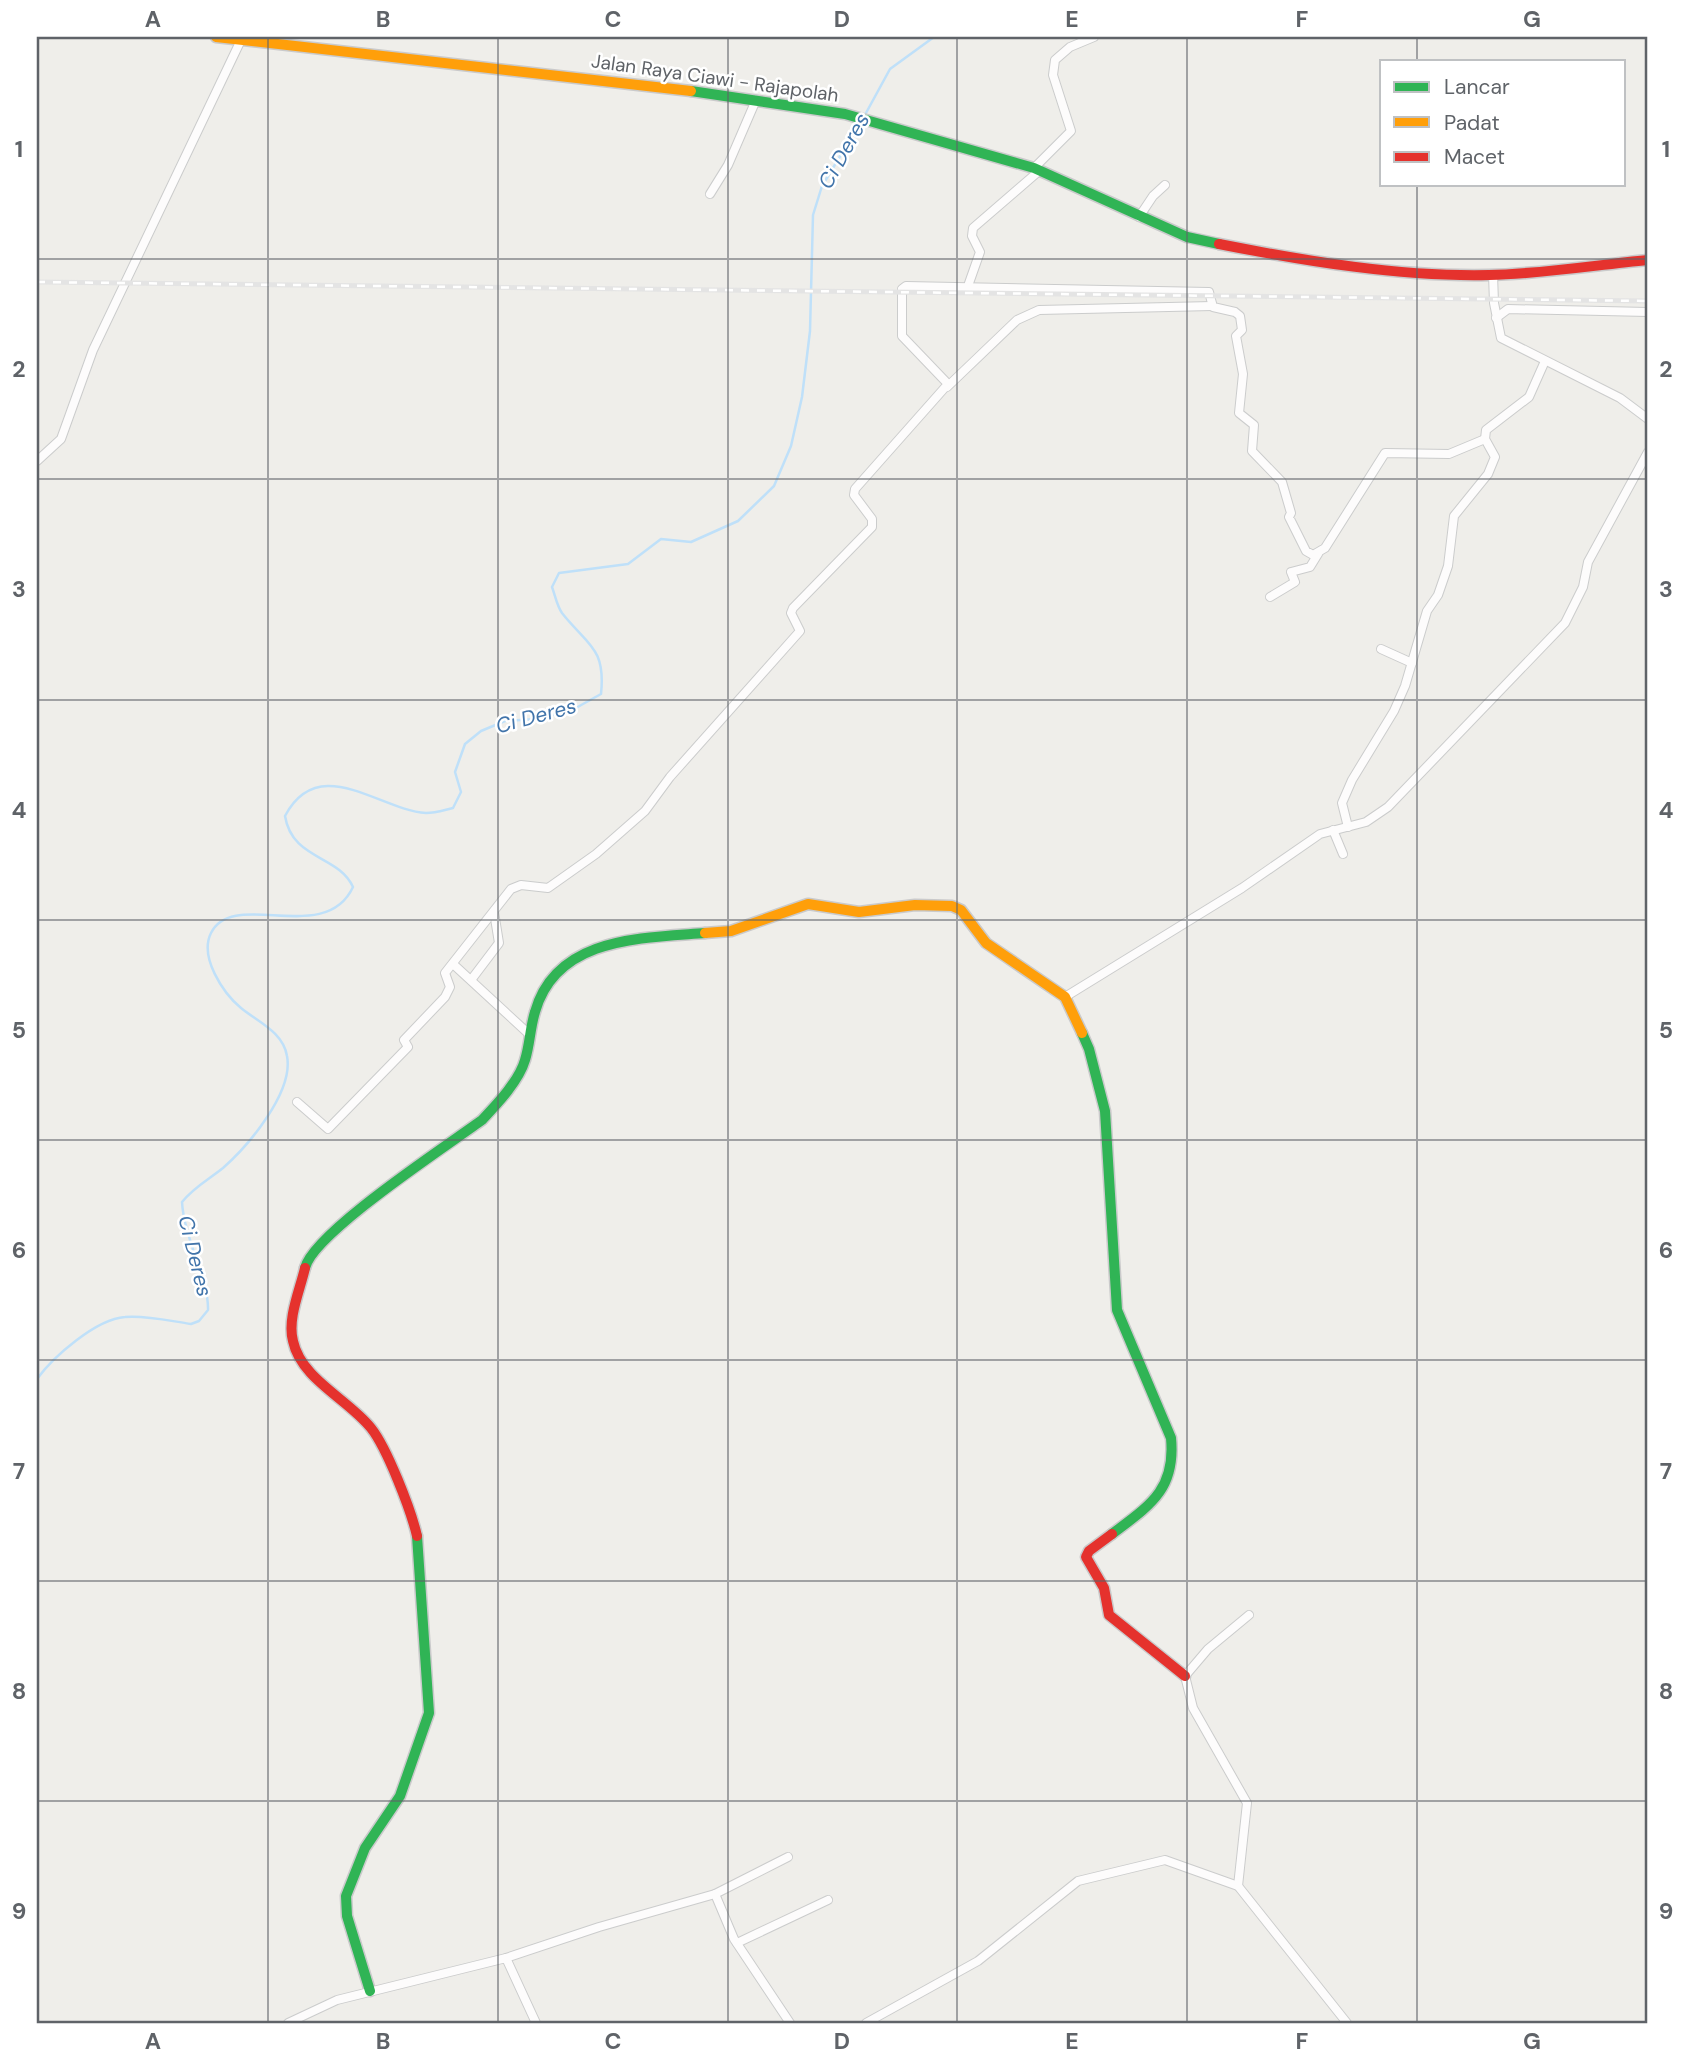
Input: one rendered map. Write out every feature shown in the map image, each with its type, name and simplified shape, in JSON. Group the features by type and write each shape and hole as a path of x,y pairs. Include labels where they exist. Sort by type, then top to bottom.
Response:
{"main road":[{"name":"Jalan Raya Ciawi - Rajapolah","path":"216,37 621,80 845,114 1036,169 1186,237 1288,258 1409,271 1493,274 1648,260"},
{"path":"370,1991 347,1916 346,1896 365,1848 405,1784 429,1713 419,1547 415,1528 380,1440 300,1361 292,1340 292,1323 309,1255 352,1216 482,1120 497,1104 525,1062 538,1004 547,985 557,973 589,951 621,939 731,931 808,904 859,912 915,905 952,906 966,914 986,943 1065,997 1096,1069 1105,1111 1116,1310 1163,1417 1172,1458 1169,1478 1152,1504 1089,1551 1086,1557 1104,1588 1110,1615 1185,1676"}],"street":[{"path":"968,286 980,252 972,236 973,228 1072,131 1053,75 1055,60 1070,47 1094,37"},
{"path":"37,461 52,451 61,439 93,350 241,40"},
{"path":"710,194 729,165 756,100"},
{"path":"1139,217 1153,196 1165,185"},
{"path":"1493,274 1496,318 1501,338 1620,398 1648,419"},
{"path":"945,388 947,381 902,336 902,292 906,286 1206,291 1210,294 1212,306"},
{"path":"297,1102 328,1129 408,1047 404,1040 450,987 445,973 511,889 520,885 548,888 571,873 650,807 670,777 800,631 790,614 793,608 872,527 872,519 855,495 855,489 945,388 1017,320 1039,310 1212,306 1235,312 1240,316 1242,330 1236,336 1243,374 1239,413 1254,425 1252,451 1282,484 1291,513 1289,517 1307,551 1318,554"},
{"path":"1496,318 1508,309 1648,312"},
{"path":"1348,827 1342,803 1352,780 1394,711 1427,611 1438,595 1451,554 1454,516 1488,474 1495,457 1485,439 1486,430 1529,397 1545,361"},
{"path":"1270,597 1292,585 1296,580 1291,572 1310,568 1385,453 1448,454 1485,439"},
{"path":"1065,997 1242,888 1307,842 1333,830 1366,822 1388,807 1565,623 1583,587 1588,562 1648,452"},
{"path":"1381,649 1412,663"},
{"path":"1333,830 1343,853"},
{"path":"471,981 499,943 494,912"},
{"path":"453,964 530,1035"},
{"path":"1238,1886 1247,1803 1193,1708 1185,1676 1208,1649 1249,1615"},
{"path":"288,2023 320,2006 506,1958 599,1927 715,1894 788,1857"},
{"path":"866,2023 978,1961 1078,1881 1165,1860 1238,1886 1347,2023"},
{"path":"715,1894 737,1943 790,2023"},
{"path":"737,1943 828,1900"},
{"path":"506,1958 536,2023"}],"waterway":[{"name":"Ci Deres","path":"866,113 890,69 934,37"},
{"name":"Ci Deres","path":"37,1379 53,1360 76,1340 101,1324 125,1317 191,1324 199,1321 208,1310 205,1286 187,1230 182,1202 245,1146 276,1101 287,1070 287,1056 281,1040 241,1008 220,984 208,953 211,933 222,921 239,915 302,916 322,913 340,904 353,887 337,869 297,841 289,830 285,816 299,797 315,788 332,786 351,789 408,810 426,813 453,808 461,792 455,772 465,744 481,731 505,721 537,719 574,709 601,694 601,666 597,656 557,604 552,587 559,573 628,564 661,539 691,542 738,521 774,486 791,446 802,397 810,331 813,215 822,186 859,125"}],"railway":[{"path":"37,282 1648,301"}],"traffic: fast":[{"path":"691,91 845,114 1034,168 1187,237 1219,244"},
{"path":"305,1268 331,1234 356,1212 482,1120 501,1100 522,1068 535,1012 546,987 561,969 581,955 604,946 629,940 705,933"},
{"path":"1082,1033 1089,1049 1105,1111 1117,1310 1171,1438 1169,1471 1164,1484 1148,1505 1112,1534"},
{"path":"370,1991 347,1916 346,1896 365,1848 400,1796 429,1713 417,1536"}],"traffic: slow":[{"path":"216,37 691,91"},
{"path":"705,933 731,931 808,904 859,912 915,905 952,906 961,910 986,943 1065,997 1082,1033"}],"traffic: jam":[{"path":"1219,244 1353,267 1456,275 1529,273 1648,260"},
{"path":"305,1268 292,1323 293,1341 298,1354 315,1378 361,1417 377,1437 398,1480 417,1536"},
{"path":"1112,1534 1089,1551 1086,1557 1104,1588 1109,1615 1185,1676"}]}
